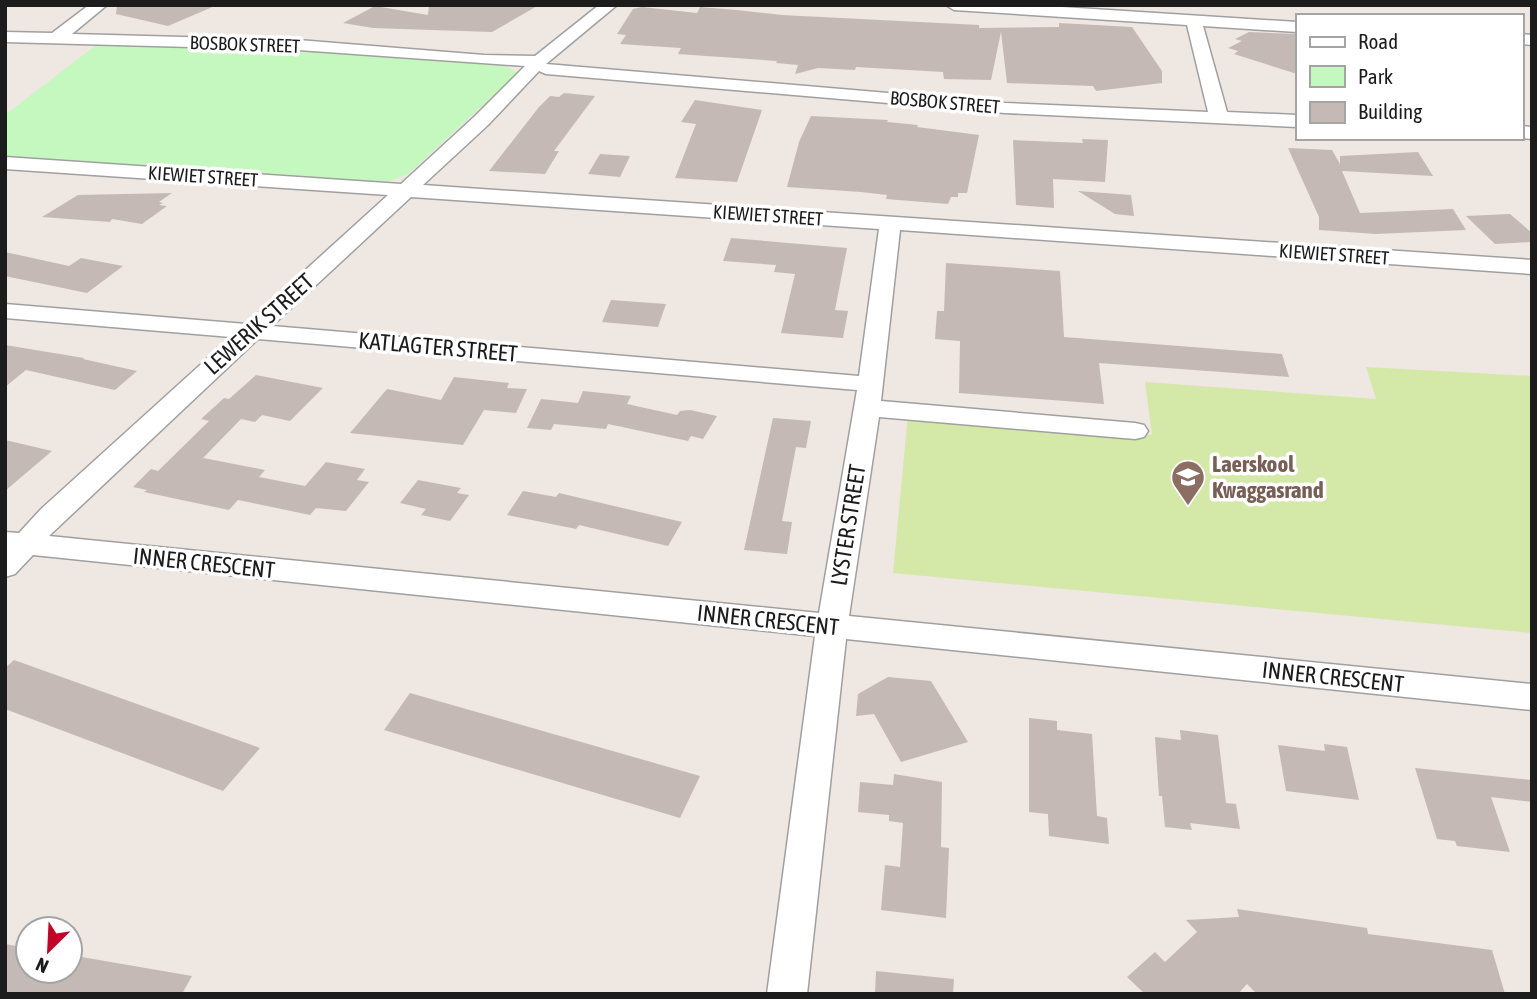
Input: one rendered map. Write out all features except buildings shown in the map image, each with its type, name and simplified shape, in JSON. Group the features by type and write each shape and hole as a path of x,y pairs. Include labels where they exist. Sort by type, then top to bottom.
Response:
{"street":[{"path":"55,39 99,5"},
{"name":"LEWERIK STREET","path":"12,551 537,67 609,5"},
{"path":"954,5 1296,27"},
{"path":"1194,21 1219,118"},
{"name":"BOSBOK STREET","path":"5,37 307,45 1005,108 1296,121"},
{"name":"KIEWIET STREET","path":"5,163 1532,267"},
{"name":"LYSTER STREET","path":"788,994 832,626 868,396 890,224"},
{"name":"KATLAGTER STREET","path":"5,311 252,330 868,396 1135,431"},
{"name":"INNER CRESCENT","path":"12,551 832,626 1532,697"}],"green space":[{"path":"96,45 306,50 505,66 518,73 408,174 387,182 5,156 5,115"},
{"path":"1366,367 1532,376 1532,633 893,573 908,415 1152,435 1145,382 1376,399"}],"place":[{"name":"Laerskool Kwaggasrand","path":"1188,507"}]}
